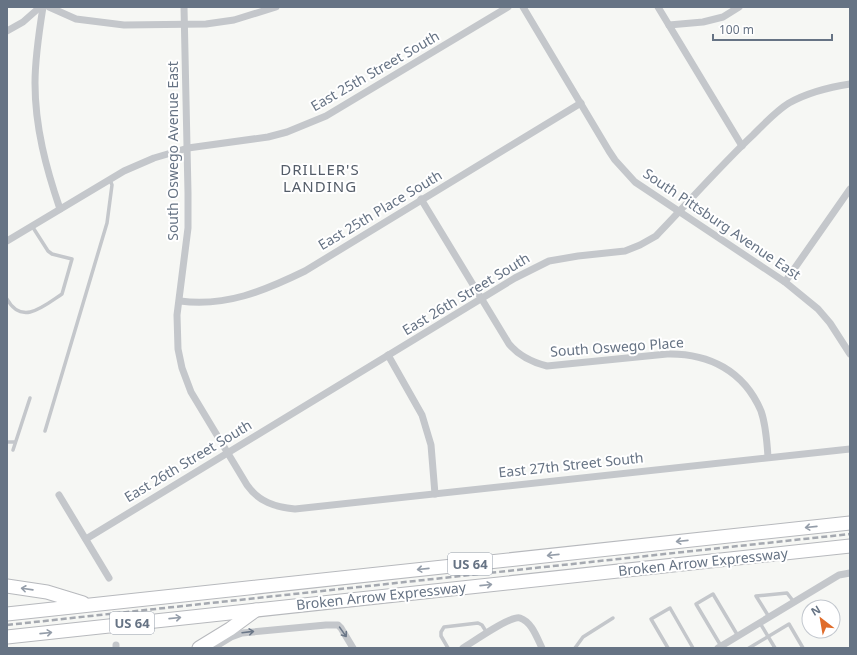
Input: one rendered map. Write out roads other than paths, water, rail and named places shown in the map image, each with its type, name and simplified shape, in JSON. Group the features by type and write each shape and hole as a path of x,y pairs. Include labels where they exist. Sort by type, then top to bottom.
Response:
{"highway":[{"name":"Broken Arrow Expressway","path":"7,614 850,523"},
{"name":"Broken Arrow Expressway","path":"7,637 850,546"},
{"path":"7,586 47,592 89,605"},
{"path":"199,648 230,629 257,609"}],"street":[{"path":"7,31 23,22 41,7"},
{"path":"41,7 35,83 37,116 48,174 60,209"},
{"path":"49,7 76,19 124,25 206,24 234,20 276,7"},
{"name":"South Oswego Avenue East","path":"184,7 188,148 188,228 177,315 176,335 182,368 191,392 252,493 267,503 275,506 295,509"},
{"name":"East 25th Street South","path":"7,241 124,171 154,158 188,148 268,137 288,132 315,122 350,103 508,7"},
{"name":"South Pittsburg Avenue East","path":"523,7 609,151 622,169 635,182 785,282 818,309 830,323 850,354"},
{"path":"658,7 742,146"},
{"path":"669,24 703,22 723,17 739,7"},
{"name":"East 26th Street South","path":"86,539 515,278 549,261 625,251 640,246 656,236 742,146 771,118 789,104 819,91 835,86 850,84"},
{"name":"East 25th Place South","path":"180,300 204,303 227,300 254,294 279,284 305,271 581,103"},
{"path":"785,282 850,190"},
{"name":"South Oswego Place","path":"421,199 509,344 515,351 531,362 547,366 674,353 700,356 713,360 728,369 738,378 747,387 754,398 761,411 765,425 768,457"},
{"path":"388,355 422,415 431,445 436,494"},
{"name":"East 27th Street South","path":"295,509 850,449"},
{"path":"59,495 109,578"},
{"path":"719,647 839,575 850,573"},
{"path":"463,648 505,622 515,618 520,618 529,624 542,648"},
{"path":"213,648 231,637 242,633 326,624 338,625 353,648"}],"lane":[{"path":"45,431 107,223 112,185 110,179"},
{"path":"7,299 14,310 30,313 62,294 72,259 48,252 32,226"},
{"path":"13,450 30,398"},
{"path":"7,442 15,442"},
{"path":"769,617 756,596 787,593 794,602"},
{"path":"719,647 696,604 713,594 738,636"},
{"path":"668,648 651,619 670,608 693,648"},
{"path":"575,648 583,637 613,618"},
{"path":"448,648 441,636 441,632 444,627 478,623 487,633"},
{"path":"760,623 775,648"},
{"path":"749,648 789,624 803,648"}],"railway":[{"path":"7,625 850,534"}],"district":[{"name":"DRILLER'S LANDING","path":"320,178"}]}
